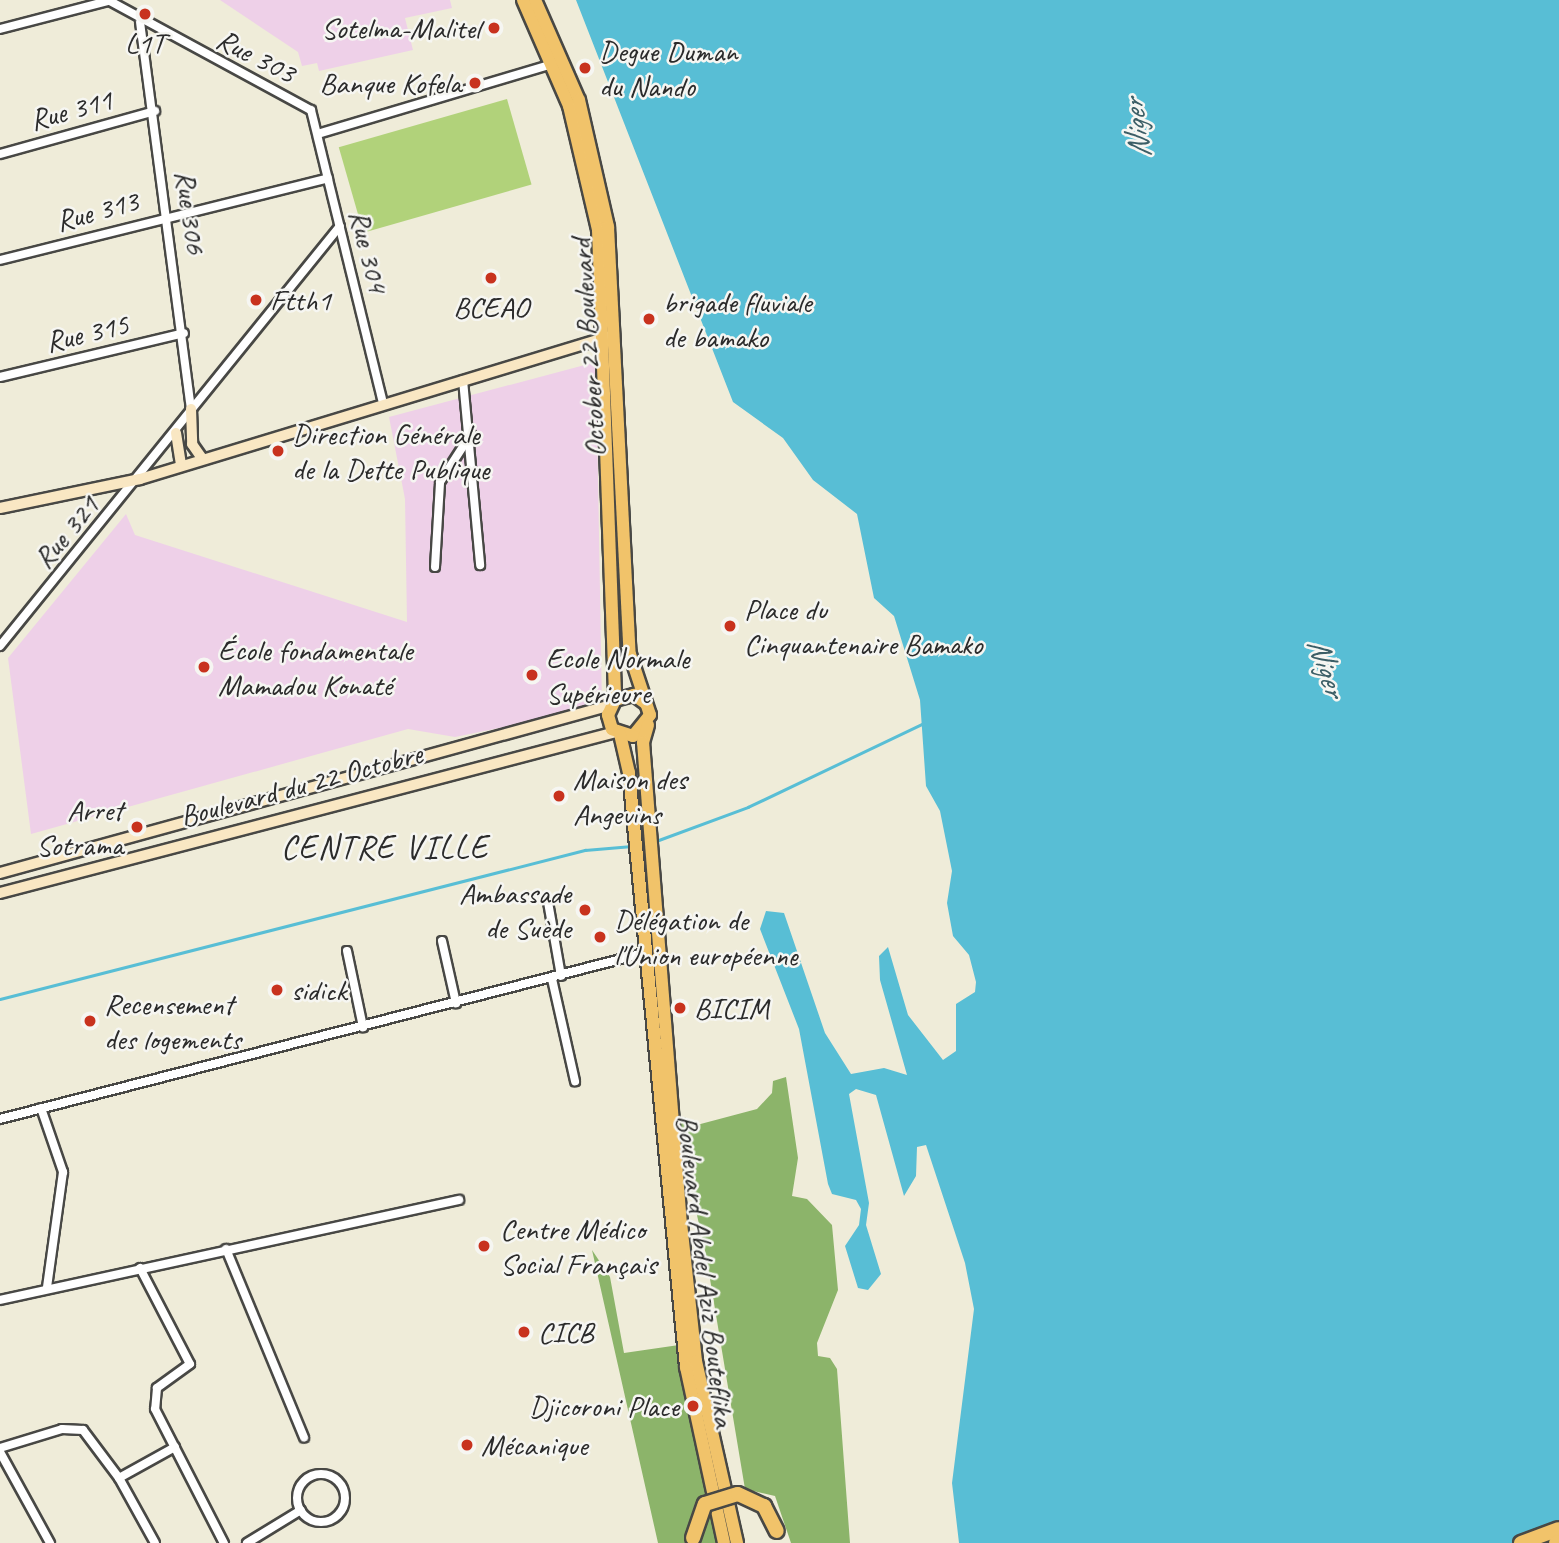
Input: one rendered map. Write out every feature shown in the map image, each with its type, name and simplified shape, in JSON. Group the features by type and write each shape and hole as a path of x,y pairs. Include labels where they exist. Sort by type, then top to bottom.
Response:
{"highway":[{"path":"694,1540 705,1504 738,1494 764,1506 778,1537"},
{"path":"1521,1543 1559,1529"}],"main road":[{"path":"523,0 558,63"},
{"path":"534,0 558,63 586,168 611,335 613,702 608,720 618,733 633,736 649,722 645,703 634,695 613,702"},
{"path":"0,508 140,479 181,463 611,335"},
{"name":"October 22 Boulevard","path":"611,335 631,654 645,703"},
{"path":"191,410 192,444 201,457"},
{"path":"176,433 181,463"},
{"name":"Boulevard du 22 Octobre","path":"0,873 613,702"},
{"name":"Boulevard Abdel Aziz Bouteflika","path":"649,722 643,742 696,1360 737,1543"},
{"name":"Boulevard du 22 Octobre","path":"0,892 618,733"},
{"name":"Boulevard Abdel Aziz Bouteflika","path":"618,733 635,830 644,953 686,1367 724,1543"}],"street":[{"path":"0,29 110,0"},
{"name":"Rue 303","path":"110,0 140,22 311,110"},
{"name":"Rue 306","path":"140,22 169,215 191,410"},
{"path":"321,133 558,63"},
{"name":"Rue 304","path":"311,110 321,133 328,178 383,403"},
{"name":"Rue 311","path":"0,154 155,111"},
{"name":"Rue 313","path":"0,260 169,215 328,178"},
{"name":"Rue 321","path":"0,646 140,479 191,410 340,226"},
{"name":"Rue 315","path":"0,377 184,333"},
{"path":"463,380 471,434 480,565"},
{"path":"435,567 440,482 471,434"},
{"path":"548,902 557,978 575,1081"},
{"path":"442,941 456,1003"},
{"path":"0,1119 661,950"},
{"path":"347,951 363,1027"},
{"path":"41,1108 63,1172 47,1288"},
{"path":"0,1300 459,1200"},
{"path":"226,1250 304,1437"},
{"path":"140,1268 190,1363 152,1396 224,1543"},
{"path":"50,1543 0,1450 62,1429 83,1430 119,1478 155,1543"},
{"path":"119,1478 175,1447"},
{"path":"322,1474 338,1481 345,1497 339,1514 321,1522 301,1510 304,1482 322,1474"},
{"path":"247,1543 301,1510"}],"shaded area":[{"path":"220,0 450,0 452,8 405,18 413,50 319,71 317,63 302,66 298,52"},
{"path":"596,362 602,707 455,737 408,729 31,834 8,658 126,514 135,535 407,622 405,499 389,417"}],"green space":[{"path":"507,99 532,185 363,233 339,147"},
{"path":"786,1077 798,1158 792,1196 807,1199 832,1225 838,1290 817,1343 818,1356 830,1358 837,1369 850,1543 791,1543 775,1496 745,1489 706,1255 677,1127 685,1117 693,1126 757,1109 772,1093 773,1081"},
{"path":"592,1250 610,1277 624,1353 679,1345 720,1543 658,1543"}],"water":[{"name":"Niger","path":"576,0 1559,0 1559,1543 959,1543 952,1483 974,1309 965,1263 926,1145 917,1147 916,1176 904,1196 876,1095 856,1089 849,1094 869,1203 866,1225 881,1274 868,1290 858,1288 845,1246 859,1225 861,1209 856,1200 832,1194 828,1184 799,1029 760,929 766,911 784,913 825,1033 851,1074 884,1068 907,1075 880,980 879,956 888,947 908,1015 943,1060 956,1051 956,1004 975,992 976,982 969,955 953,936 947,903 952,871 940,811 926,786 920,700 894,616 874,598 857,514 813,480 783,438 733,402"}],"waterway":[{"path":"656,841 748,807 922,724"},
{"path":"0,999 585,850 632,846"}],"place":[{"name":"L1T","path":"145,14"},
{"name":"Sotelma-Malitel","path":"494,28"},
{"name":"Degue Duman du Nando","path":"585,68"},
{"name":"Banque Kofela","path":"475,83"},
{"name":"BCEAO","path":"491,278"},
{"name":"Ftth1","path":"256,300"},
{"name":"brigade fluviale de bamako","path":"649,319"},
{"name":"Direction Générale de la Dette Publique","path":"278,451"},
{"name":"Place du Cinquantenaire Bamako","path":"730,626"},
{"name":"École fondamentale Mamadou Konaté","path":"204,667"},
{"name":"Ecole Normale Supérieure","path":"532,675"},
{"name":"Maison des Angevins","path":"559,796"},
{"name":"Arret Sotrama","path":"137,827"},
{"name":"Ambassade de Suède","path":"585,910"},
{"name":"Délégation de l'Union européenne","path":"600,937"},
{"name":"sidick","path":"277,990"},
{"name":"BICIM","path":"680,1008"},
{"name":"Recensement des logements","path":"90,1021"},
{"name":"Centre Médico Social Français","path":"484,1246"},
{"name":"CICB","path":"524,1332"},
{"name":"Djicoroni Place","path":"693,1406"},
{"name":"Mécanique","path":"467,1445"}],"district":[{"name":"CENTRE VILLE","path":"385,848"}]}
